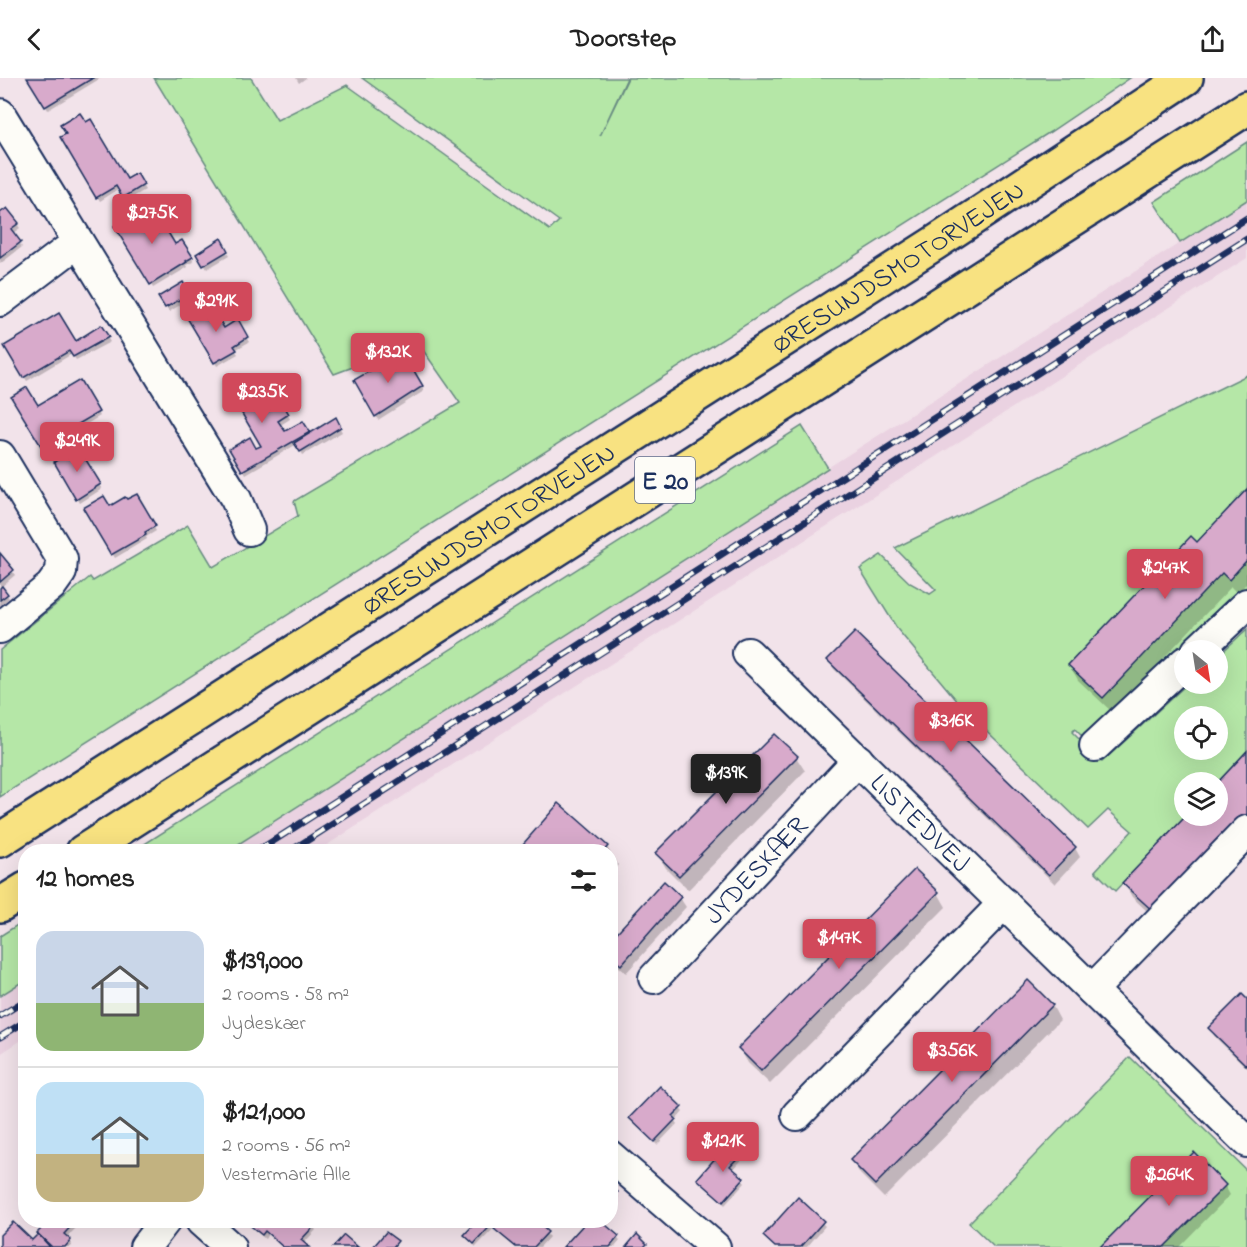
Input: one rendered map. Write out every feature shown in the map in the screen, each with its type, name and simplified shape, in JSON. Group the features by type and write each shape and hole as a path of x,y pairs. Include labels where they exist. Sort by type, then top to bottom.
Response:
{"highway":[{"name":"ØRESUNDSMOTORVEJEN","path":"0,840 934,243 1186,78"},
{"name":"ØRESUNDSMOTORVEJEN","path":"96,844 1247,108"},
{"path":"0,905 18,894"}],"street":[{"path":"0,114 236,499 249,530"},
{"path":"0,301 78,242"},
{"path":"0,456 62,559 61,572 51,586 0,628"},
{"path":"1209,640 1247,604"},
{"name":"LISTEDVEJ","path":"748,652 1247,1142"},
{"path":"1095,746 1174,672"},
{"name":"JYDESKÆR","path":"654,978 858,760"},
{"path":"1092,990 1247,831"},
{"path":"797,1114 1004,903"},
{"path":"618,1163 715,1247"},
{"path":"145,1247 160,1228"},
{"path":"209,1228 230,1247"}],"shaded area":[{"path":"1247,200 1247,258 329,844 239,844"},
{"path":"18,984 18,1042 0,1054 0,996"}],"green space":[{"path":"154,78 251,78 277,120 347,85 550,230 559,221 362,78 627,78 600,136 628,78 1130,78 1050,132 0,797 0,650 90,577 93,581 188,525 213,567 298,516 294,501 460,403 418,343 334,374"},
{"path":"1247,142 1247,200 1180,243 1154,202"},
{"path":"1247,375 1247,622 1209,640 1174,640 1174,665 1103,758 1075,729 1072,732 1102,762 1176,694 1228,694 1228,647 1247,629 1247,751 1227,772 1174,772 1174,826 1177,826 1115,891 1095,871 1132,831 1108,810 1088,829 964,709 898,630 860,569 881,555 910,583 930,594 936,590 895,548"},
{"path":"802,426 828,468 239,844 145,844"},
{"path":"18,924 18,984 0,996 0,936"},
{"path":"1130,1057 1247,1171 1247,1247 994,1247 969,1223"}],"building":[{"path":"27,78 93,78 45,107"},
{"path":"80,113 86,122 91,119 127,179 137,173 144,185 123,198 116,186 96,198 60,137 66,134 60,125"},
{"path":"151,204 175,244 182,240 193,257 150,285 114,226"},
{"path":"7,208 19,223 11,229 21,242 0,258 0,213"},
{"path":"221,238 228,251 203,266 196,254"},
{"path":"183,282 190,294 165,308 158,297"},
{"path":"209,303 224,328 238,319 248,337 234,346 237,350 214,363 186,316"},
{"path":"59,313 76,341 101,325 109,337 73,357 69,351 23,378 4,346"},
{"path":"403,352 423,386 375,417 354,380"},
{"path":"250,376 263,396 274,389 289,414 278,421 285,431 303,421 310,432 242,471 229,449 250,437 256,448 261,446 227,388"},
{"path":"80,380 99,412 41,446 11,397 27,387 38,405"},
{"path":"336,417 341,427 300,452 294,443"},
{"path":"78,447 101,484 76,500 54,462"},
{"path":"1247,489 1247,560 1229,580 1222,573 1103,698 1068,665 1191,536 1197,542"},
{"path":"137,494 156,526 145,532 146,535 111,555 83,508 104,496 110,506 125,497 127,499"},
{"path":"0,553 14,570 0,582"},
{"path":"2,586 8,594 0,600 0,588"},
{"path":"855,632 1076,847 1049,875 827,660"},
{"path":"774,734 798,756 679,876 655,853"},
{"path":"1247,751 1247,814 1154,912 1122,883 1176,826 1228,826 1227,772"},
{"path":"559,803 606,844 523,844"},
{"path":"915,869 939,892 761,1071 738,1048"},
{"path":"664,881 681,897 621,965 618,963 618,931"},
{"path":"1028,980 1053,1005 875,1185 850,1160"},
{"path":"1242,994 1247,999 1247,1066 1208,1028"},
{"path":"660,1086 682,1107 673,1116 676,1119 654,1142 629,1118"},
{"path":"731,1140 744,1151 730,1166 744,1178 723,1202 697,1179"},
{"path":"1194,1152 1226,1185 1164,1247 1100,1247"},
{"path":"798,1197 824,1221 801,1247 775,1247 763,1236"},
{"path":"13,1222 32,1240 38,1234 50,1247 0,1247 0,1235"},
{"path":"42,1228 70,1228 64,1234 71,1240 65,1247 52,1247 37,1233"},
{"path":"253,1228 312,1228 301,1240 309,1247 283,1247 265,1231 262,1235"},
{"path":"470,1228 489,1228 474,1244 464,1235"},
{"path":"544,1228 548,1232 534,1247 516,1247 494,1229"},
{"path":"580,1228 609,1228 619,1236 610,1247 563,1247"},
{"path":"386,1232 398,1241 393,1247 373,1247"},
{"path":"637,1234 647,1244 644,1247 626,1247"},
{"path":"344,1235 358,1247 333,1247"}],"railway":[{"path":"269,844 1247,218"},
{"path":"302,844 1247,239"},
{"path":"0,1016 18,1005"},
{"path":"0,1037 18,1026"}]}
